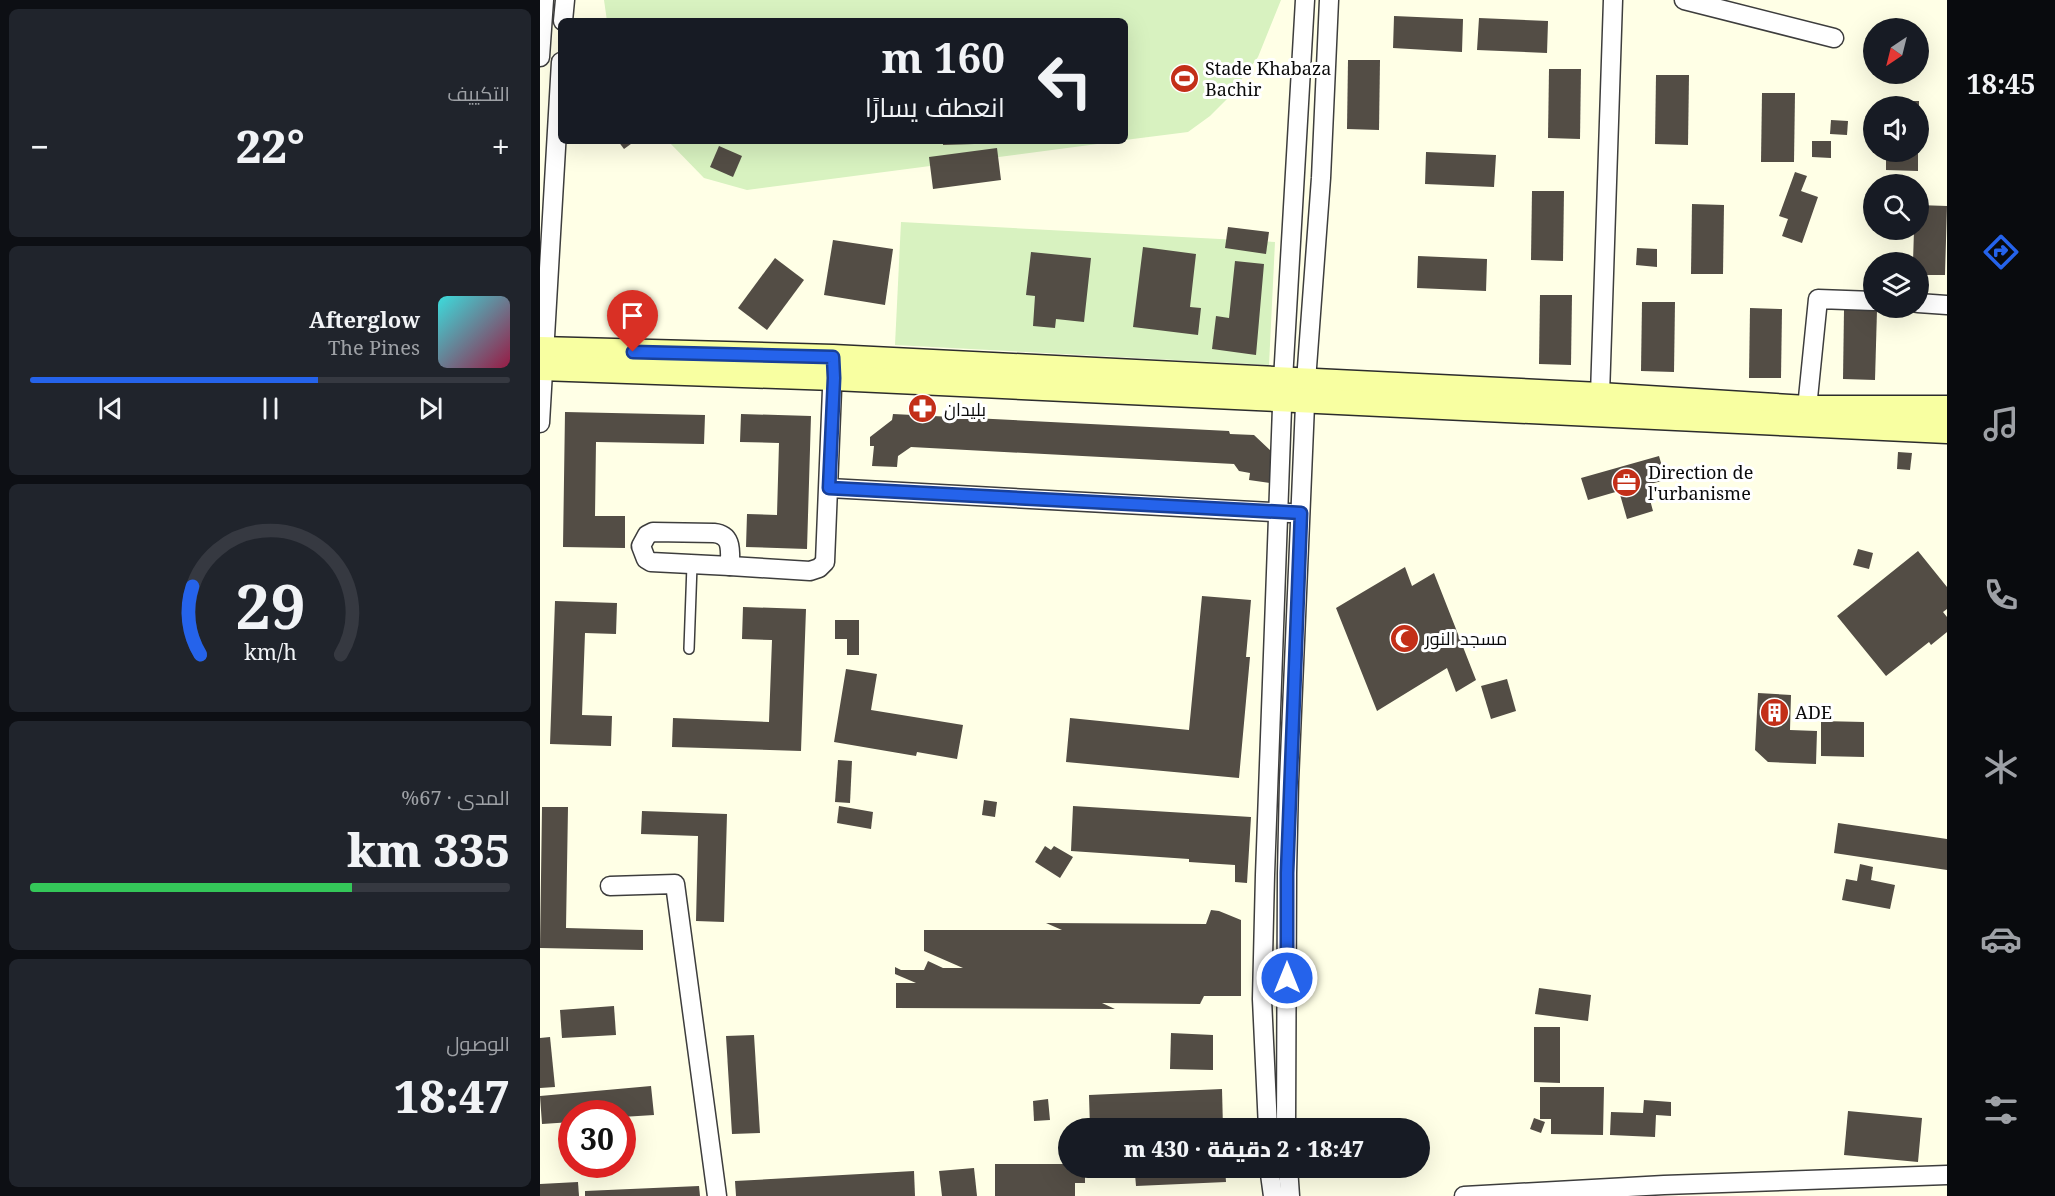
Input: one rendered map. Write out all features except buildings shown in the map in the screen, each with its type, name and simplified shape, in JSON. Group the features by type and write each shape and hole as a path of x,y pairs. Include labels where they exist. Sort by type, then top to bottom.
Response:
{"street":[{"path":"540,57 544,0"},
{"path":"563,18 565,0"},
{"path":"1286,1118 1289,782 1301,513 1295,391 1305,0"},
{"path":"1268,1118 1263,999 1279,512 1321,178 1329,0"},
{"path":"1600,395 1613,0"},
{"path":"1684,0 1834,39"},
{"path":"540,423 558,109"},
{"path":"1807,408 1818,299 1863,301"},
{"path":"1929,304 1947,305"},
{"path":"542,359 833,368 1295,391 1947,431"},
{"path":"730,566 729,542 719,533 652,532 643,540 642,553 651,562 810,571 819,568 827,557 833,368"},
{"path":"1295,391 1600,395 1807,408 1947,408"},
{"path":"829,488 1301,513"},
{"path":"1269,781 1289,782"},
{"path":"610,886 675,884 717,1196"},
{"path":"1263,999 1287,999"},
{"path":"1464,1196 1664,1191 1947,1175"},
{"path":"1270,1178 1272,1196"},
{"path":"1289,1178 1290,1196"}],"lane":[{"path":"689,649 692,565"}],"green space":[{"name":"Stade Khabaza Bachir","path":"604,0 1281,0 1258,57 1227,99 1210,116 1188,132 1128,140 1128,18 607,18"},
{"path":"671,144 1097,144 747,190 704,178"},
{"path":"901,222 1275,242 1269,365 895,345"}],"place":[{"name":"Stade Khabaza Bachir","path":"1184,78"},
{"name":"بليدان","path":"923,409"},
{"name":"Direction de l'urbanisme","path":"1627,482"},
{"name":"مسجد النور","path":"1404,638"},
{"name":"ADE","path":"1774,712"}],"route":[{"path":"633,352 833,357 829,488 1301,513 1289,782 1287,978"}]}
